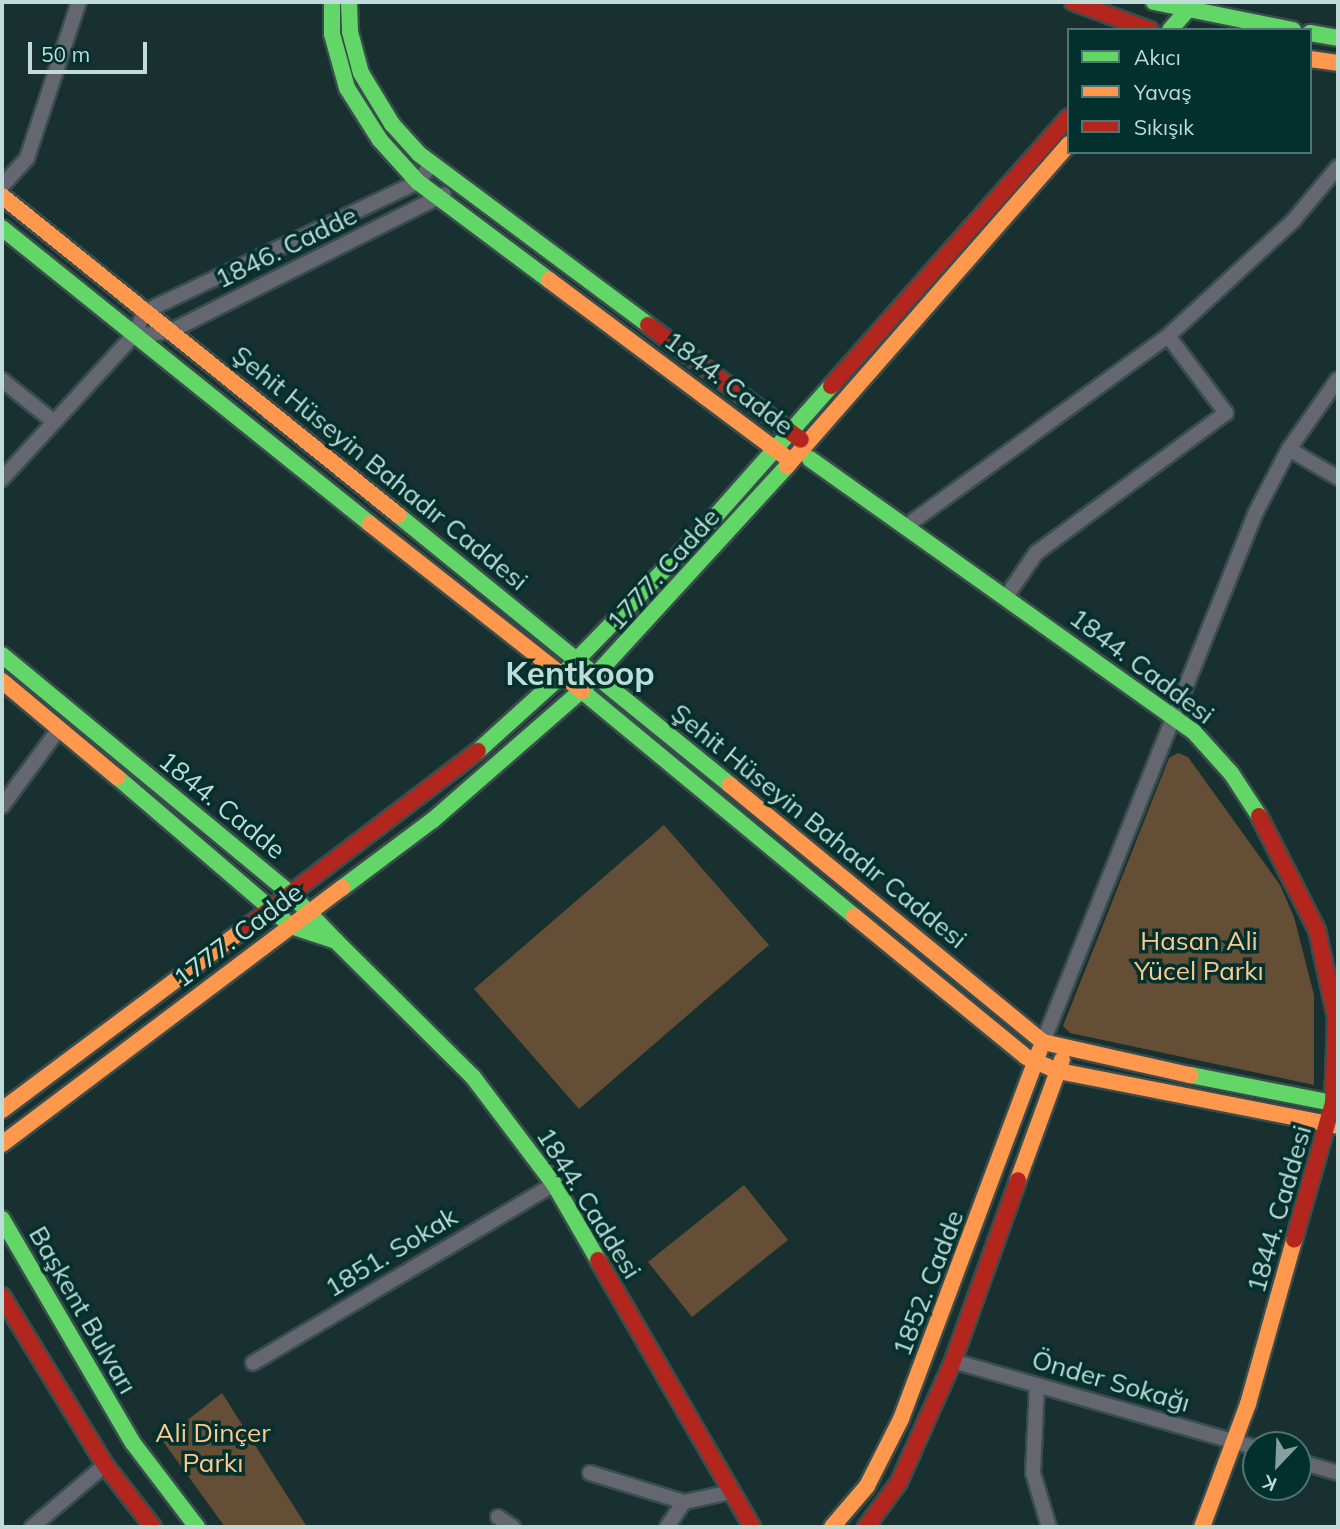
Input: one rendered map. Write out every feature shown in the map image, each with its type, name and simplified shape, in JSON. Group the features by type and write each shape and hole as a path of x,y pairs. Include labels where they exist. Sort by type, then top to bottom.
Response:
{"street":[{"path":"2,186 27,158 79,2"},
{"name":"1844. Cadde","path":"332,2 332,34 347,88 373,131 418,181 775,449 791,460 808,451 790,432 453,182 405,140 367,86 352,46 349,2"},
{"path":"1073,2 1144,28"},
{"path":"1148,28 1164,3 1190,6 1284,28"},
{"path":"1172,28 1190,6"},
{"path":"1312,33 1338,38"},
{"path":"1312,58 1338,63"},
{"name":"1777. Cadde","path":"4,1107 457,770 561,676 775,449 1067,119"},
{"path":"808,451 1067,146"},
{"name":"1846. Cadde","path":"146,311 418,181 431,165"},
{"path":"905,527 1168,336 1293,221 1338,167"},
{"name":"1846. Cadde","path":"132,337 171,331 440,199 453,182"},
{"name":"Şehit Hüseyin Bahadır Caddesi","path":"2,196 578,660 1043,1042 1066,1051 1336,1104"},
{"name":"Şehit Hüseyin Bahadır Caddesi","path":"2,228 132,337 582,691 1035,1063 1058,1071 1333,1126"},
{"path":"2,480 132,337 146,311"},
{"path":"1006,597 1036,553 1226,413 1168,336"},
{"path":"1043,1042 1256,512 1289,449 1338,379"},
{"path":"2,380 53,421"},
{"path":"1289,449 1338,478"},
{"name":"1844. Caddesi","path":"808,451 905,527 1175,714 1210,748 1242,789 1306,904 1324,956 1336,1018 1336,1104 1333,1126 1235,1443 1202,1527"},
{"name":"1777. Cadde","path":"2,1144 462,797 597,676 791,460"},
{"name":"1844. Cadde","path":"2,655 291,894 336,941"},
{"name":"1844. Cadde","path":"2,681 273,907 291,926 336,941"},
{"path":"2,806 59,729"},
{"name":"1844. Caddesi","path":"336,941 473,1077 554,1184 751,1527"},
{"name":"1852. Cadde","path":"832,1527 867,1486 901,1419 1043,1042"},
{"name":"1852. Cadde","path":"866,1527 899,1482 953,1361 1066,1051"},
{"name":"1851. Sokak","path":"253,1363 554,1184"},
{"name":"Başkent Bulvarı","path":"2,1219 132,1443 197,1527"},
{"path":"2,1296 104,1465 153,1527"},
{"name":"Önder Sokağı","path":"953,1361 1242,1445"},
{"path":"1037,1385 1032,1473 1049,1527"},
{"path":"33,1527 104,1465"},
{"path":"1312,1465 1338,1473"},
{"path":"590,1473 684,1502 731,1492"},
{"path":"667,1527 684,1502"},
{"path":"498,1517 513,1527"}],"green space":[{"name":"Hasan Ali Yücel Parkı","path":"1178,753 1188,757 1280,885 1294,917 1314,995 1314,1085 1070,1033 1063,1026 1169,758"},
{"path":"664,825 769,945 579,1109 474,989"},
{"path":"744,1185 788,1240 692,1317 648,1262"},
{"name":"Ali Dinçer Parkı","path":"222,1393 307,1527 225,1527 162,1440"}],"traffic: fast":[{"path":"332,2 332,34 347,88 380,140 418,182 549,280"},
{"path":"349,2 350,32 361,73 392,124 419,154 648,325"},
{"path":"1154,2 1283,28"},
{"path":"1172,28 1194,2"},
{"path":"1312,33 1338,38"},
{"path":"2,228 370,524"},
{"path":"478,751 561,676 705,528 831,386"},
{"path":"810,459 1193,731 1231,773 1259,816"},
{"path":"342,888 433,820 581,691 787,466"},
{"path":"398,515 730,785"},
{"path":"2,655 291,894 336,941 291,926 117,777"},
{"path":"582,691 854,916"},
{"path":"336,941 473,1077 554,1184 598,1260"},
{"path":"1190,1075 1338,1104"},
{"path":"2,1219 133,1443 197,1527"}],"traffic: slow":[{"path":"1312,59 1338,63"},
{"path":"787,466 1067,146"},
{"path":"2,196 398,515"},
{"path":"549,280 786,457"},
{"path":"370,524 582,691"},
{"path":"2,681 117,777"},
{"path":"730,785 1043,1042 1190,1075"},
{"path":"2,1144 342,888"},
{"path":"854,916 1026,1057 1058,1071 1338,1126"},
{"path":"2,1110 248,926"},
{"path":"832,1527 867,1486 901,1419 1040,1050"},
{"path":"1018,1180 1062,1060"},
{"path":"1202,1527 1248,1404 1294,1240"}],"traffic: jam":[{"path":"1073,2 1144,28"},
{"path":"831,386 1067,119"},
{"path":"648,325 801,440"},
{"path":"248,926 478,751"},
{"path":"1259,816 1317,930 1336,1018 1333,1103 1294,1240"},
{"path":"866,1527 899,1482 953,1361 1018,1180"},
{"path":"598,1260 752,1527"},
{"path":"2,1296 105,1465 153,1527"}],"district":[{"name":"Kentkoop","path":"580,673"}]}
